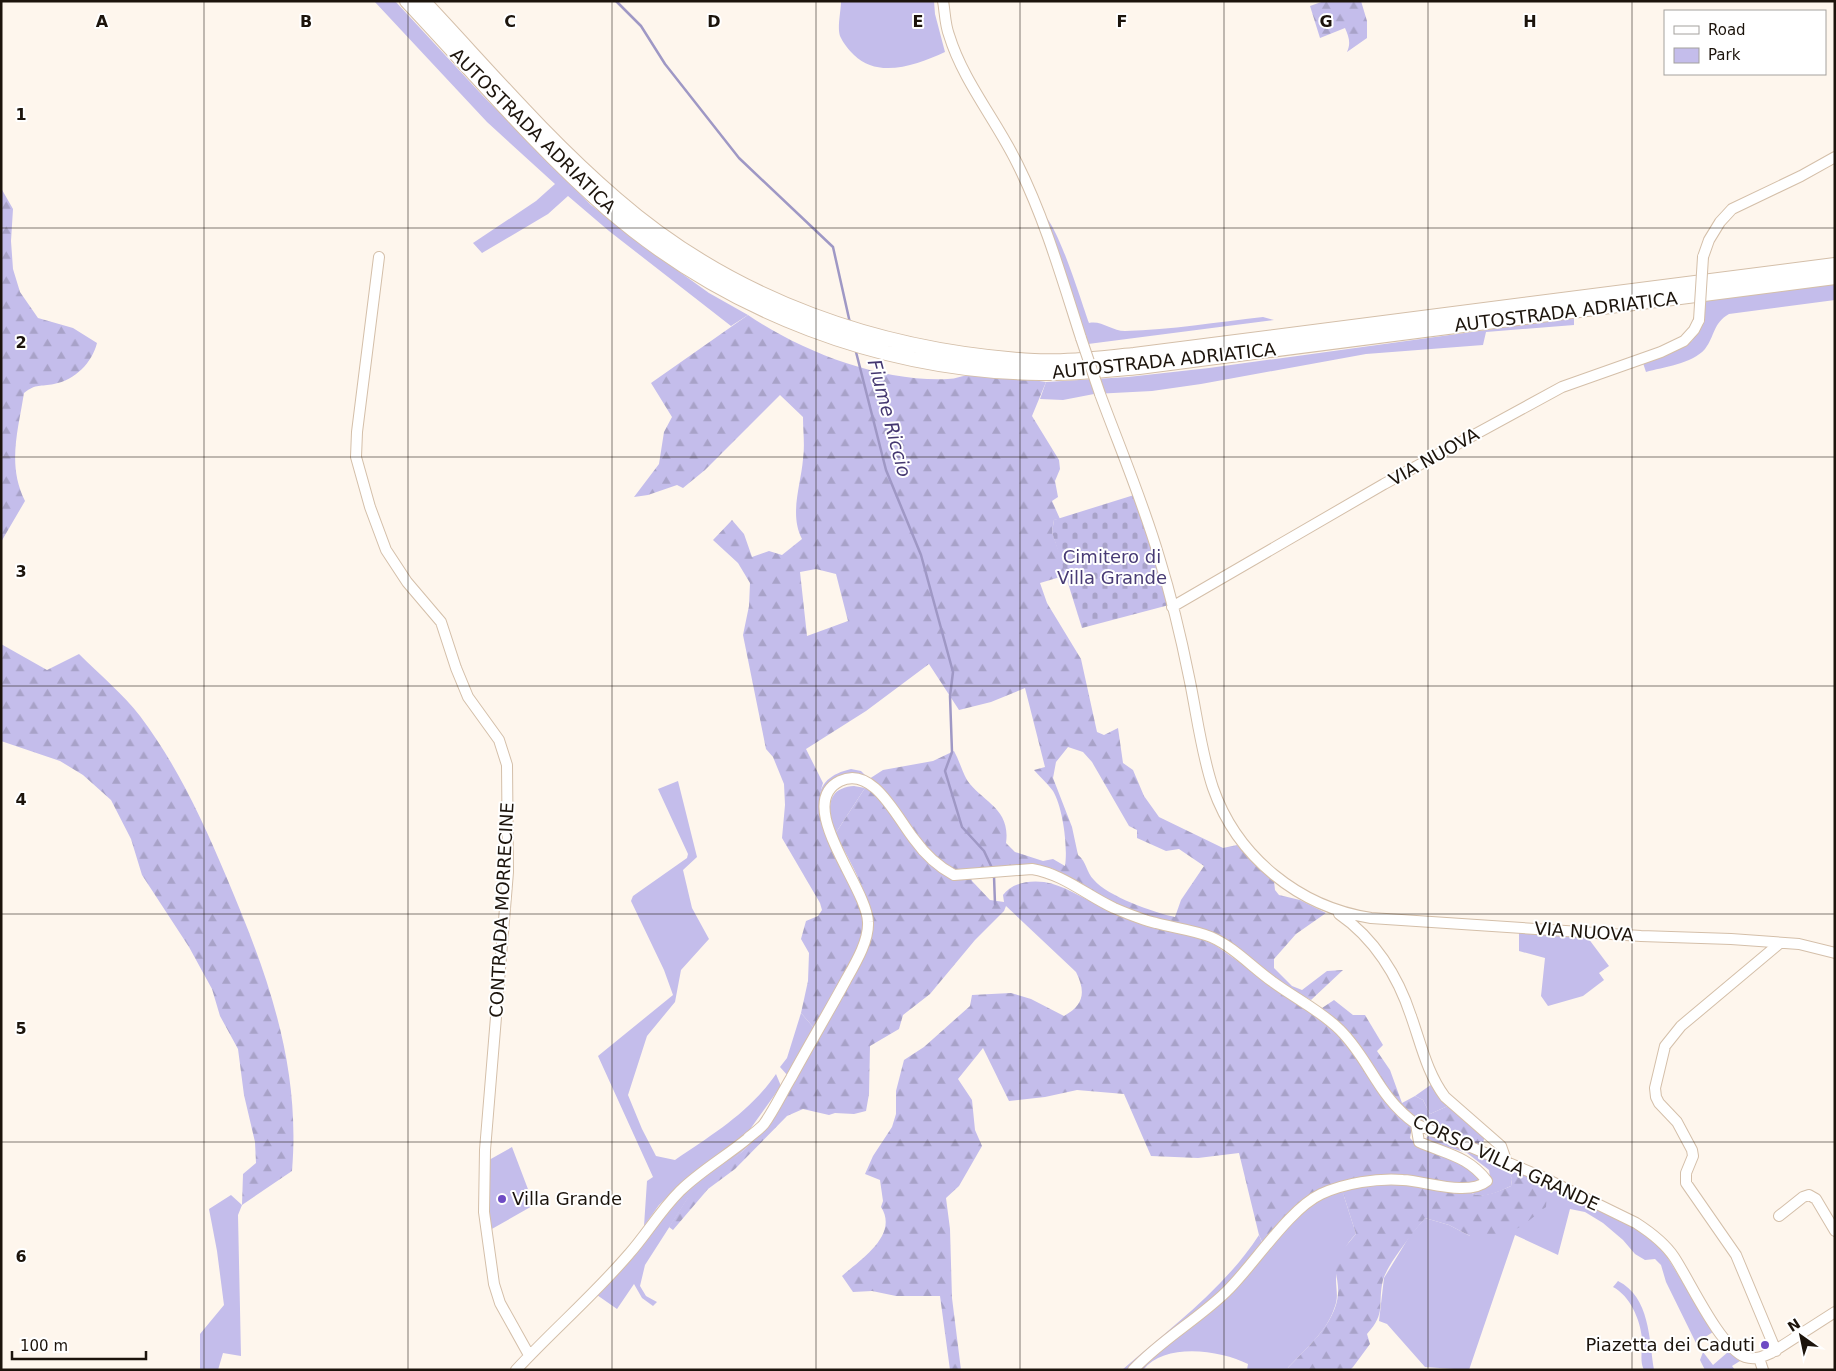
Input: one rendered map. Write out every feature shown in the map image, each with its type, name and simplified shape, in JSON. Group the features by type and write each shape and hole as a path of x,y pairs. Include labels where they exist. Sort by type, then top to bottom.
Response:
{"highway":[{"name":"AUTOSTRADA ADRIATICA","path":"407,1 589,183 687,253 718,278 830,323 884,339 1004,364 1059,373 1139,367 1835,277"},
{"name":"AUTOSTRADA ADRIATICA","path":"423,1 570,165"},
{"name":"AUTOSTRADA ADRIATICA","path":"1004,364 1134,355 1835,265"}],"street":[{"name":"VIA NUOVA","path":"943,1 948,34 960,61 1017,161 1049,236 1100,394 1160,557 1189,676 1202,751 1213,788 1229,824 1243,844 1285,884 1334,910 1352,923 1369,940 1392,975 1410,1013 1425,1059 1438,1088 1445,1097 1500,1146 1507,1163"},
{"name":"VIA NUOVA","path":"1172,606 1384,484 1562,387 1661,352 1684,341 1694,330 1698,320 1703,257 1709,240 1720,222 1732,209 1801,176 1835,156"},
{"name":"CONTRADA MORRECINE","path":"378,256 357,432 356,457 370,507 386,550 407,582 441,622 453,660 468,697 499,740 507,765 508,872 485,1150 484,1212 494,1284 500,1303 529,1355"},
{"name":"CORSO VILLA GRANDE","path":"529,1355 630,1254 654,1219 680,1191 763,1126 854,965 867,933 868,921 864,902 827,825 823,807 824,798 832,786 846,778 865,780 877,789 916,842 943,869 954,874 970,875 1032,869 1058,876 1110,906 1134,917 1213,938 1274,983 1318,1010 1341,1031 1353,1045 1386,1098 1398,1112 1416,1124 1550,1181 1636,1223 1650,1232 1673,1255 1727,1343 1743,1356 1760,1358"},
{"name":"VIA NUOVA","path":"1334,910 1370,918 1799,944 1835,953"},
{"path":"1776,1351 1736,1255 1686,1183 1686,1173 1693,1156 1692,1150 1677,1122 1659,1103 1655,1088 1665,1046 1671,1036 1699,1010 1780,943"},
{"path":"1133,1370 1226,1292 1298,1210 1320,1194 1352,1184 1402,1180 1468,1188 1481,1186 1487,1181 1478,1168 1464,1159 1419,1142 1416,1124"},
{"path":"1779,1216 1803,1197 1809,1195 1816,1199 1835,1231"},
{"path":"1763,1370 1760,1358 1776,1351 1835,1312"},
{"path":"516,1370 529,1355"}],"green space":[{"path":"374,1 395,1 483,96 591,205 709,293 748,315 731,326 609,231 568,196 548,214 482,253 473,243 536,201 555,184 487,122"},
{"path":"841,1 934,1 935,14 945,52 910,65 898,67 886,68 864,62 850,51 840,36"},
{"path":"1324,1 1361,1 1367,21 1367,38 1347,52 1349,40 1345,28 1320,38 1310,6"},
{"path":"1,188 13,209 11,241 13,269 20,292 38,318 73,328 97,343 87,364 76,375 62,382 36,387 24,393 17,434 15,461 16,474 25,501 1,542"},
{"path":"1042,213 1048,220 1062,247 1089,323 1098,323 1125,331 1263,317 1274,320 1088,344"},
{"path":"1835,283 1835,300 1729,314 1720,321 1705,349 1699,354 1685,362 1646,372 1643,363 1692,341 1702,318 1706,298"},
{"path":"748,315 793,341 843,362 869,370 922,379 951,379 968,375 980,375 1046,382 1032,416 1059,460 1060,469 1055,481 1058,497 1052,501 1060,519 1054,520 1052,532 1067,575 1040,583 1047,603 1081,659 1097,732 1104,735 1118,728 1123,763 1133,770 1144,796 1159,817 1223,848 1237,845 1274,881 1275,890 1279,895 1300,900 1326,913 1296,934 1274,959 1274,968 1292,986 1302,990 1327,971 1343,970 1311,1000 1292,990 1219,937 1160,921 1111,903 1081,883 1051,868 1025,865 956,871 945,866 914,834 869,779 883,770 933,761 954,751 967,780 1000,813 1006,831 1006,843 1015,852 1043,861 1053,859 1065,866 1065,838 1057,798 1051,788 1034,770 1045,767 1025,688 991,702 959,710 929,664 866,711 806,749 823,783 820,804 823,824 851,883 859,903 864,924 860,951 814,1028 801,1013 808,981 809,953 801,939 806,921 818,916 822,910 820,903 782,838 785,805 784,784 773,757 766,749 743,635 749,606 750,583 738,563 713,540 732,520 744,534 752,557 769,551 782,555 802,539 796,520 796,510 804,454 803,417 780,395 705,470 683,488 677,485 648,495 634,497 659,464 664,432 672,417 651,383","holes":["816,569 836,574 848,621 807,636 800,572","1068,747 1083,752 1092,762 1129,826 1137,830 1137,838 1166,851 1179,849 1204,866 1181,900 1175,917 1144,908 1120,898 1100,886 1091,877 1078,855 1072,827 1053,778 1056,762"]},
{"path":"1574,318 1574,325 1486,332 1483,345 1366,354 1152,391 1094,394 1063,400 1040,399 1046,382 1128,377 1209,368"},
{"name":"Cimitero di Villa Grande","path":"1134,495 1158,561 1169,605 1082,628 1052,532 1054,520"},
{"path":"1,644 47,670 79,654 111,684 140,716 166,754 188,793 217,855 255,948 267,984 286,1056 291,1093 292,1171 242,1205 243,1174 256,1163 255,1142 244,1095 238,1049 220,1016 212,989 189,947 142,875 131,839 111,800 83,775 60,761 1,741"},
{"path":"851,769 861,771 869,779 863,776 825,790 819,807 820,792 826,781 837,774"},
{"path":"678,781 697,857 683,870 692,908 709,939 681,970 675,1002 647,1036 628,1095 656,1156 675,1160 730,1122 754,1100 776,1074 781,1086 748,1132 683,1182 659,1205 644,1226 647,1181 653,1177 598,1056 673,995 664,970 631,901 633,896 687,858 688,854 658,789"},
{"path":"854,786 865,788 835,834 830,810 833,796 837,791"},
{"path":"865,788 876,793 936,867 971,878 990,900 1004,902 1003,895 1021,883 1038,881 1051,884 1139,922 1215,945 1313,1014 1334,1000 1353,1015 1365,1015 1383,1045 1377,1051 1390,1070 1402,1103 1415,1096 1423,1100 1430,1114 1450,1105 1485,1136 1482,1146 1444,1131 1414,1116 1410,1138 1418,1147 1462,1161 1483,1181 1470,1192 1474,1194 1490,1194 1511,1186 1512,1179 1508,1171 1538,1184 1547,1191 1546,1207 1522,1226 1504,1235 1470,1236 1449,1225 1425,1218 1386,1273 1381,1289 1379,1314 1367,1334 1370,1344 1353,1367 1350,1370 1286,1370 1326,1326 1336,1305 1338,1290 1334,1260 1356,1234 1342,1190 1311,1204 1266,1251 1259,1235 1239,1153 1198,1158 1151,1156 1124,1094 1077,1090 1045,1097 1009,1101 983,1048 958,1079 972,1100 975,1130 982,1146 959,1186 946,1198 950,1229 952,1298 961,1370 950,1370 940,1296 896,1296 872,1291 853,1292 842,1276 875,1246 882,1237 885,1227 885,1217 881,1207 883,1201 880,1180 865,1174 873,1156 892,1127 896,1114 896,1091 904,1060 924,1047 970,1006 972,995 1011,993 1031,999 1064,1016 1071,1012 1079,1003 1082,992 1076,972 1006,906 1004,911 975,940 930,994 903,1015 899,1029 870,1046 869,1094 866,1111 854,1114 835,1113 829,1115 803,1109 787,1116 735,1169 708,1189 673,1230 669,1227 692,1191 742,1152 769,1124 872,929 869,905 853,867 835,834"},
{"path":"1519,929 1585,934 1609,966 1599,973 1604,980 1583,996 1548,1006 1541,996 1545,958 1519,951"},
{"path":"801,1013 814,1028 788,1076 780,1067 787,1058"},
{"path":"1432,1084 1450,1105 1430,1114 1423,1100 1415,1096"},
{"path":"769,1124 742,1152 688,1198 645,1265 640,1286 646,1296 657,1302 653,1306 642,1298 634,1284 617,1309 597,1295 633,1258 644,1240 681,1195"},
{"path":"1430,1135 1541,1179 1645,1233 1663,1250 1713,1332 1696,1343 1666,1282 1661,1265 1655,1259 1645,1260 1635,1254 1623,1240 1603,1223 1585,1212 1570,1209 1558,1255 1515,1235 1469,1370 1425,1367 1387,1324 1379,1321 1384,1278 1409,1237 1425,1218 1449,1225 1470,1236 1538,1184 1509,1172 1512,1179 1511,1186 1485,1195 1470,1192 1491,1183 1489,1170 1467,1153 1431,1142 1426,1138"},
{"path":"512,1147 534,1205 490,1230 489,1160"},
{"path":"1342,1190 1356,1234 1345,1249 1338,1266 1336,1305 1320,1334 1286,1370 1247,1370 1248,1364 1236,1359 1208,1352 1193,1351 1165,1355 1153,1361 1143,1370 1122,1370 1213,1290 1230,1273 1259,1235 1265,1250 1309,1207 1319,1200"},
{"path":"231,1195 242,1205 238,1215 241,1356 223,1353 218,1370 200,1370 200,1334 224,1305 209,1209"},
{"path":"1618,1281 1629,1288 1642,1308 1649,1332 1654,1370 1644,1370 1639,1323 1629,1302 1613,1287"},
{"path":"1703,1352 1713,1365 1728,1352 1740,1361 1732,1366 1735,1370 1705,1370 1700,1360"}],"waterway":[{"name":"Fiume Riccio","path":"616,1 641,26 665,64 739,158 833,247 850,323"},
{"name":"Fiume Riccio","path":"855,348 886,470 921,555 953,672 950,696 952,752 945,771 962,827 984,851 992,868"},
{"name":"Fiume Riccio","path":"994,876 995,904"}],"place":[{"name":"Villa Grande","path":"502,1199"},
{"name":"Piazetta dei Caduti","path":"1765,1345"}]}
